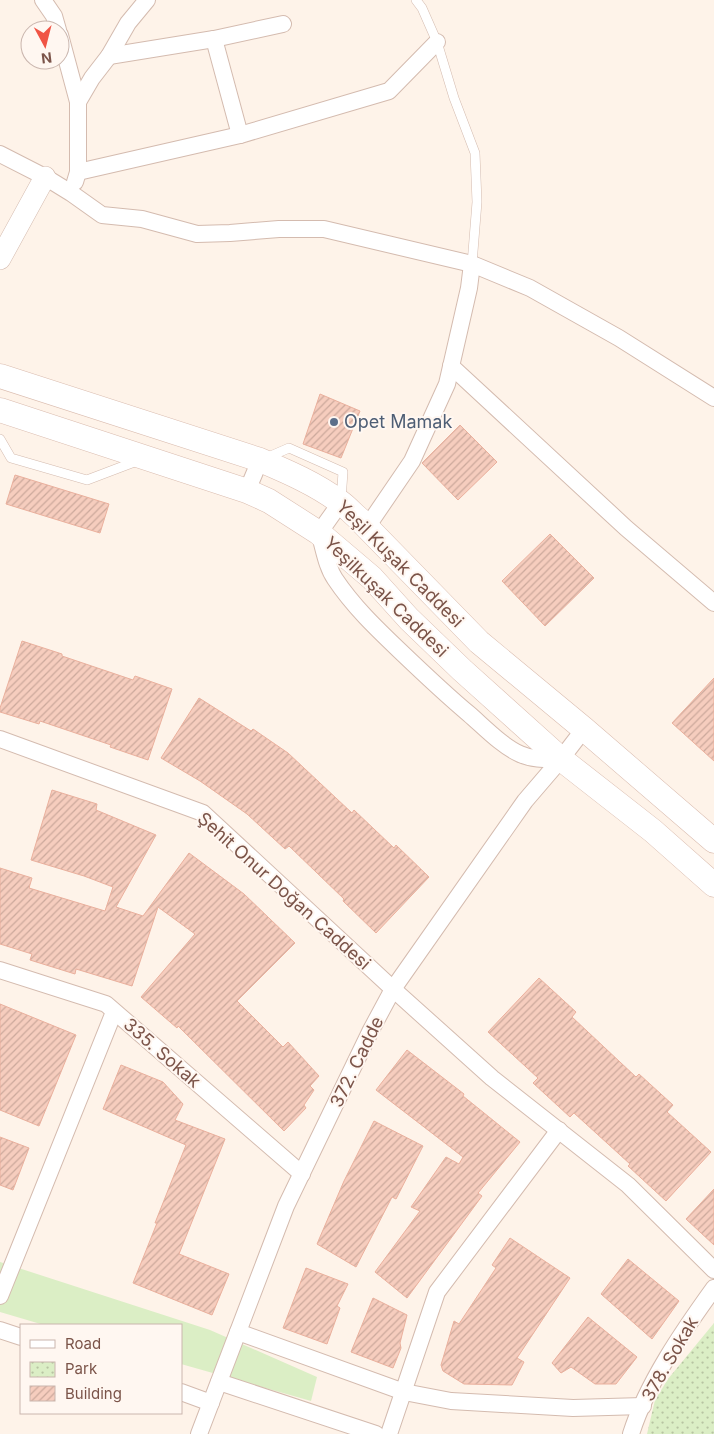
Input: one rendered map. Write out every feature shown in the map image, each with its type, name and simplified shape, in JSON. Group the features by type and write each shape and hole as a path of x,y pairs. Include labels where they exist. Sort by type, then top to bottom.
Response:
{"main road":[{"name":"Yeşil Kuşak Caddesi","path":"0,376 260,460 314,485 341,502 479,642 714,841"},
{"name":"Yeşilkuşak Caddesi","path":"0,410 247,491 268,501 319,532 372,578 410,619 462,670 561,759 652,831 714,885"}],"street":[{"path":"43,0 55,20"},
{"path":"78,102 92,78 109,56 128,22 146,0"},
{"path":"109,56 214,39 283,24"},
{"path":"214,39 240,135"},
{"path":"78,172 240,135 389,90 437,42"},
{"path":"69,70 78,102 78,172 72,193"},
{"path":"0,154 72,193 102,215 142,219 197,234 279,229 324,229 472,264 530,288 620,338 714,398"},
{"path":"0,259 45,177"},
{"path":"366,527 412,461 446,384 469,288 472,264"},
{"path":"451,366 626,528 714,603"},
{"path":"247,491 260,460"},
{"path":"319,532 341,502"},
{"name":"372. Cadde","path":"199,1434 286,1206 371,1030 393,990 525,801 584,729"},
{"name":"Şehit Onur Doğan Caddesi","path":"0,739 203,813 393,990 492,1078 628,1185 714,1270"},
{"name":"335. Sokak","path":"0,970 106,1004 302,1174"},
{"path":"0,1296 114,1012"},
{"path":"390,1434 437,1292 559,1130"},
{"name":"378. Sokak","path":"631,1434 654,1382 684,1330 714,1288"},
{"path":"0,1330 20,1337"},
{"path":"238,1332 404,1392 450,1401 573,1408 643,1406"},
{"path":"219,1382 376,1434"},
{"path":"182,1392 211,1403"}],"lane":[{"path":"416,0 422,8 437,42 454,98 475,152 477,202 472,264"},
{"path":"0,439 11,458 87,480 145,458"}],"green space":[{"path":"0,1262 210,1330 317,1377 311,1401 182,1364 182,1324 41,1324 0,1312"},
{"path":"714,1323 714,1434 647,1434 655,1400 668,1379"}],"building":[{"path":"320,394 360,411 341,458 303,444"},
{"path":"460,425 497,462 458,500 422,463"},
{"path":"15,475 109,504 100,533 6,504"},
{"path":"550,534 594,578 545,626 502,581"},
{"path":"22,641 133,680 135,676 172,689 148,760 110,747 111,745 40,721 39,724 0,712"},
{"path":"714,678 714,761 672,723"},
{"path":"199,698 251,731 253,729 288,753 352,813 354,810 394,848 396,845 429,877 376,933 289,846 285,849 247,814 200,781 161,758"},
{"path":"52,790 97,804 96,810 156,835 116,907 143,916 189,853 244,894 295,943 237,1001 283,1047 288,1042 319,1076 310,1086 314,1090 304,1105 306,1108 284,1131 178,1026 177,1028 141,997 195,934 158,907 132,986 76,969 75,974 30,960 32,954 0,944 0,868 32,878 29,888 105,911 113,887 31,860"},
{"path":"539,978 576,1012 572,1017 636,1077 639,1074 673,1105 667,1112 711,1152 666,1201 628,1166 630,1164 574,1113 570,1117 533,1083 538,1078 488,1032"},
{"path":"0,1004 76,1035 39,1126 0,1110"},
{"path":"407,1050 464,1094 463,1096 520,1142 478,1193 482,1196 407,1298 375,1272 420,1211 411,1207 446,1157 459,1164 463,1157 376,1090"},
{"path":"121,1065 163,1082 183,1104 175,1120 225,1139 179,1254 229,1274 212,1315 133,1283 186,1145 103,1109"},
{"path":"374,1121 423,1146 396,1199 392,1197 356,1267 317,1244 344,1181"},
{"path":"0,1137 29,1148 13,1190 0,1185"},
{"path":"714,1189 714,1245 686,1219"},
{"path":"510,1238 570,1278 517,1358 524,1362 512,1385 464,1384 443,1371 441,1365 454,1321 459,1324 496,1268 492,1265"},
{"path":"628,1259 679,1301 652,1339 601,1294"},
{"path":"306,1268 348,1284 337,1306 340,1308 327,1344 283,1328"},
{"path":"373,1298 407,1315 400,1343 401,1348 393,1368 351,1352"},
{"path":"588,1317 637,1357 616,1384 595,1384 571,1367 561,1373 552,1363"}],"place":[{"name":"Opet Mamak","path":"334,422"}]}
